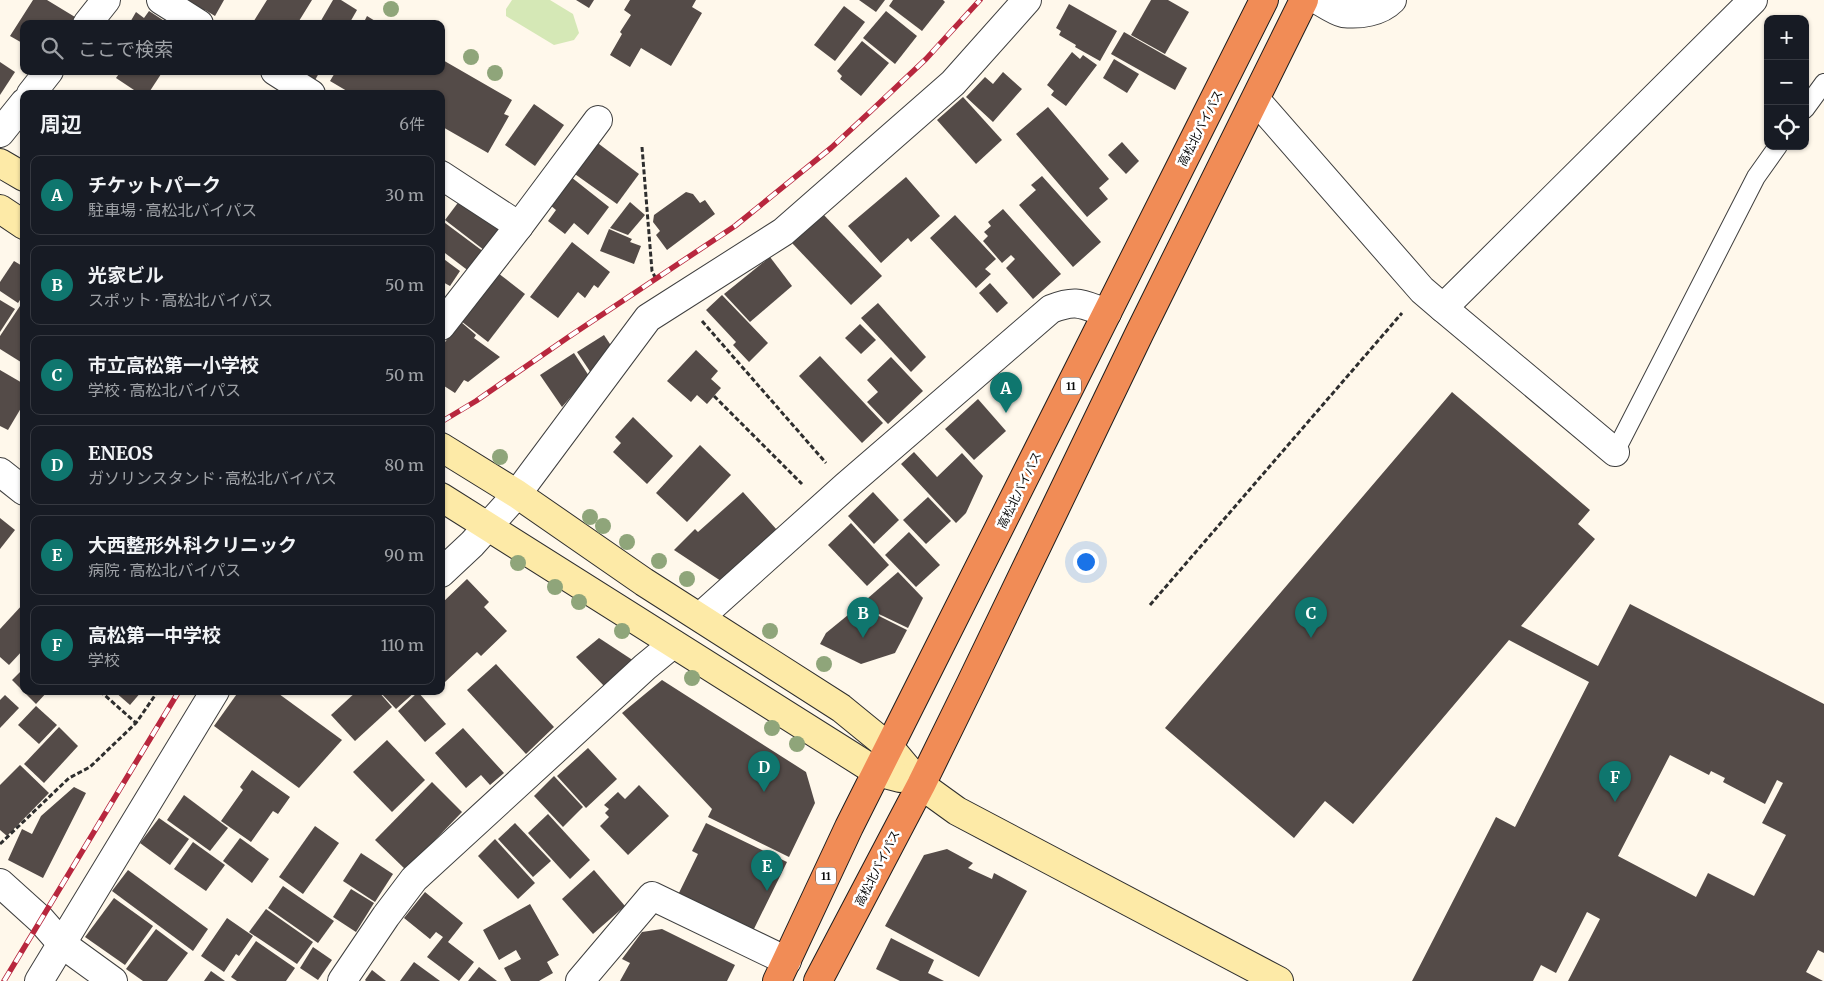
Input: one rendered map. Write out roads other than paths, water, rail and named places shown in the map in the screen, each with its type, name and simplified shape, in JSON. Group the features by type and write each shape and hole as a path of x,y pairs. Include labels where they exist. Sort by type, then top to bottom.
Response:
{"highway":[{"name":"高松北バイパス","path":"782,971 849,827 1264,0"},
{"name":"高松北バイパス","path":"818,981 920,785 1304,0"}],"street":[{"path":"161,0 193,20"},
{"path":"445,569 472,544 487,525 517,494 648,318 783,232 953,83 1028,0"},
{"path":"1318,0 1342,13 1368,12 1385,6 1392,0"},
{"path":"1442,308 1752,0"},
{"path":"34,90 46,75"},
{"path":"281,75 305,90"},
{"path":"1256,100 1422,290 1615,452"},
{"path":"0,134 20,108"},
{"path":"445,321 598,120"},
{"path":"0,163 20,175"},
{"path":"445,178 519,226"},
{"path":"0,210 20,222"},
{"path":"700,617 846,486 1051,309 1068,302 1107,313"},
{"path":"445,449 517,494 644,582 841,708 890,748 920,785 957,811 1279,981"},
{"path":"0,472 20,488"},
{"path":"445,499 877,772 920,785"},
{"path":"342,981 386,916 414,880 673,644"},
{"path":"39,981 213,695"},
{"path":"0,883 41,920 62,944 113,981"},
{"path":"580,981 652,896 782,971"}],"lane":[{"path":"1808,105 1824,83"},
{"path":"1615,452 1756,177 1775,150"}],"railway":[{"path":"445,420 476,401 735,226 831,148 926,59 980,0"},
{"path":"4,981 177,695"}],"place":[{"name":"チケットパーク","path":"1006,413"},
{"name":"光家ビル","path":"863,638"},
{"name":"市立高松第一小学校","path":"1311,638"},
{"name":"ENEOS","path":"764,792"},
{"name":"高松第一中学校","path":"1615,802"},
{"name":"大西整形外科クリニック","path":"767,891"}]}
